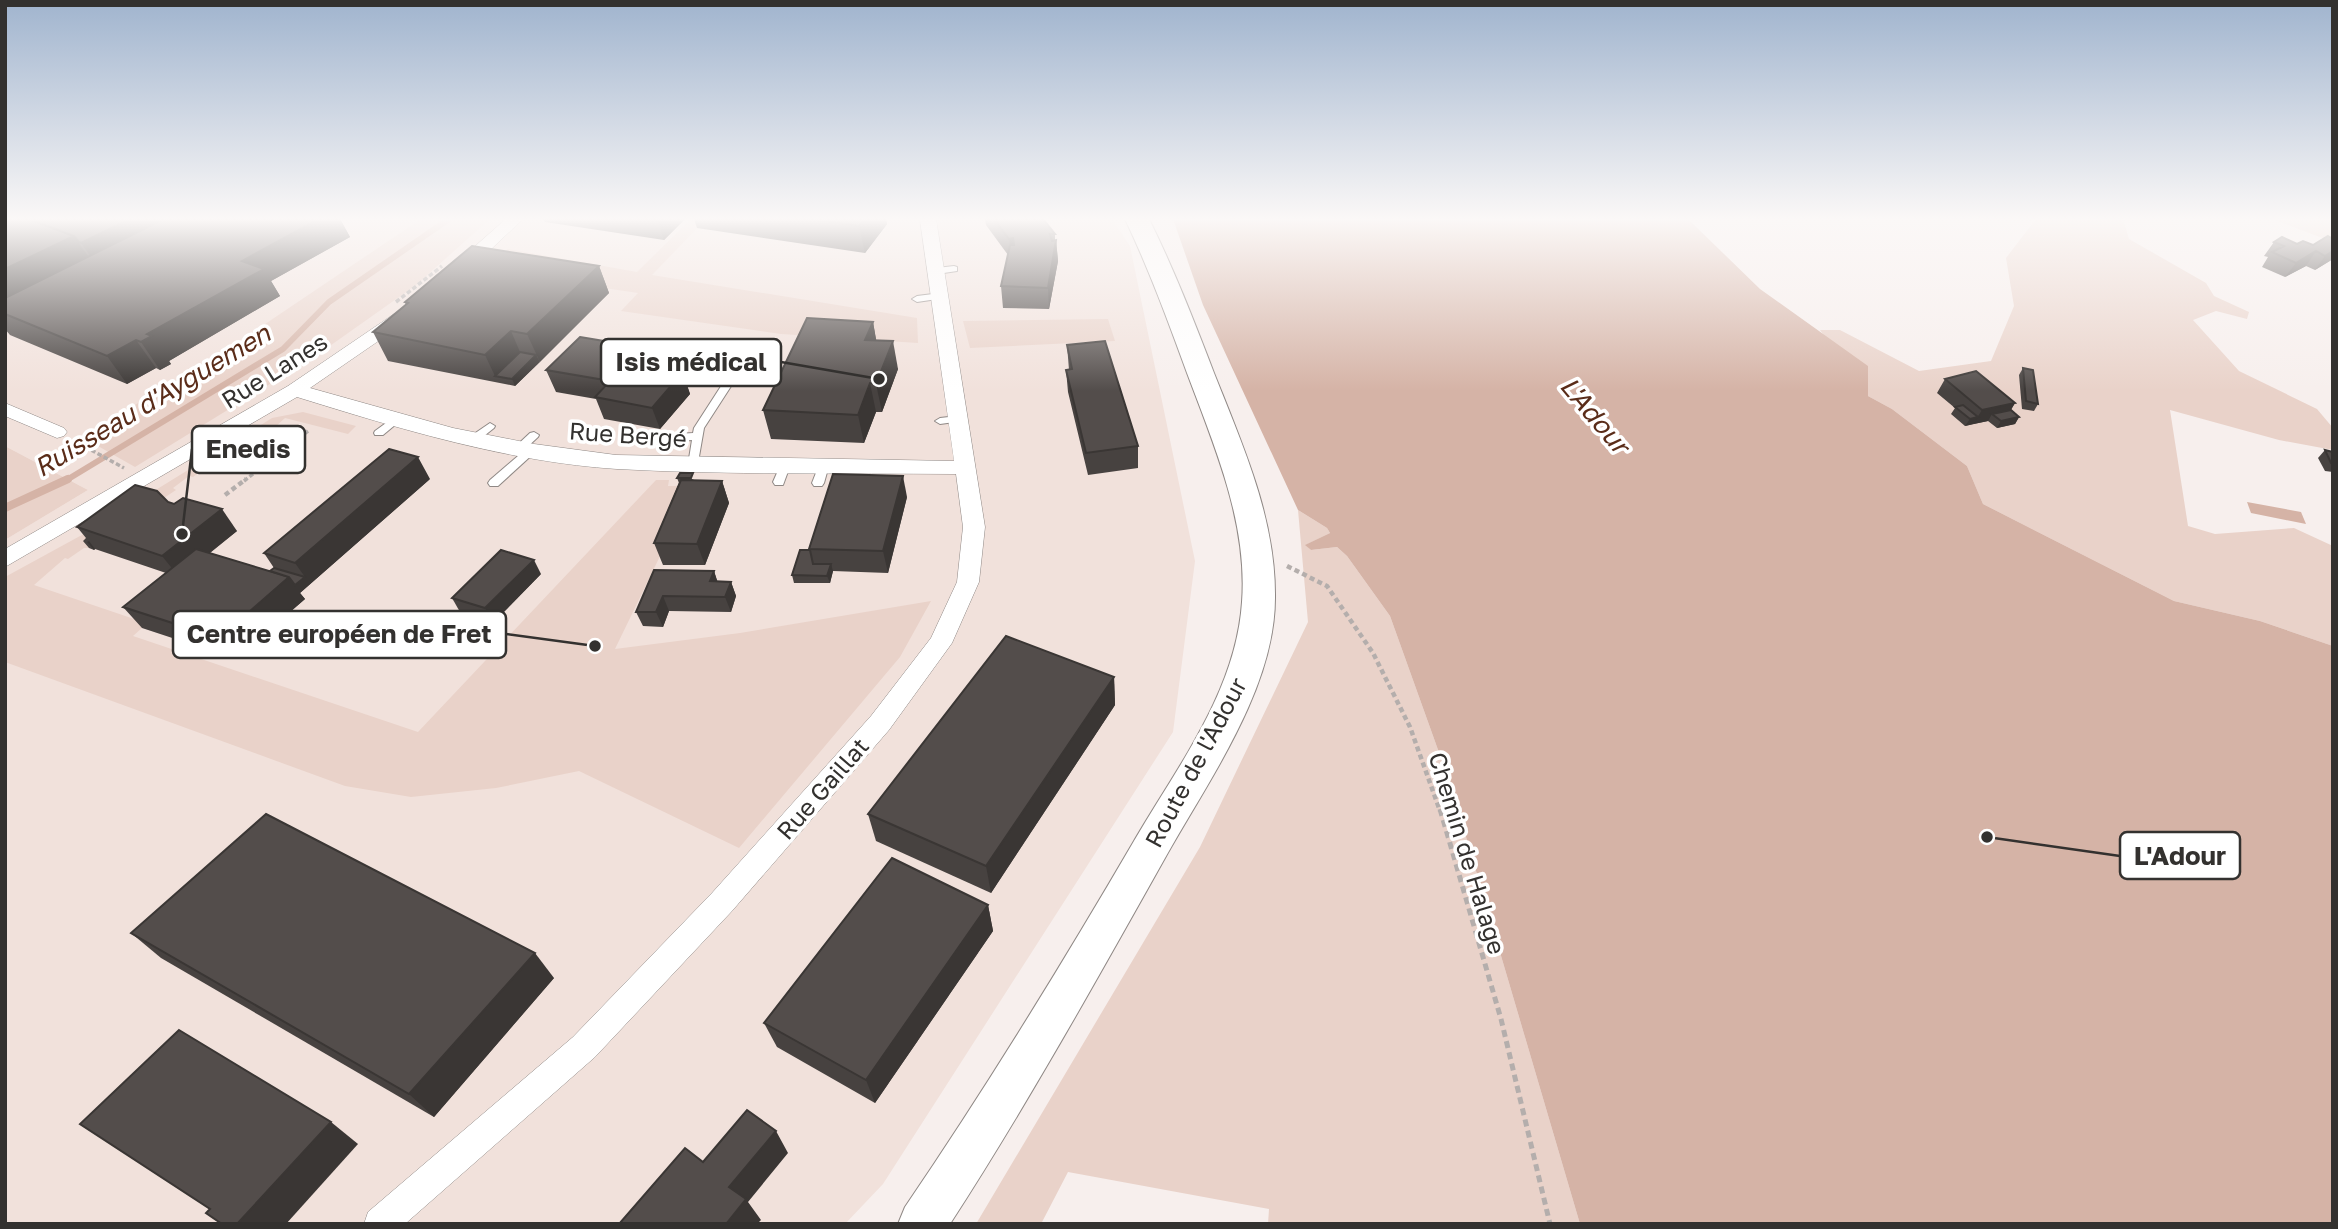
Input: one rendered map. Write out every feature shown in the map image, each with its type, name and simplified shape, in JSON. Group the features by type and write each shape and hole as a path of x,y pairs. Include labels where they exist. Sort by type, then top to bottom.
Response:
{"main road":[{"name":"Route de l'Adour","path":"922,1224 981,1136 1063,1002 1214,735 1240,681 1254,637 1259,602 1257,552 1247,503 1163,276"}],"street":[{"name":"Rue Gaillat","path":"380,1224 584,1047 722,902 880,723 940,643 968,582 974,527 966,468 949,420 936,276"},
{"name":"Rue Lanes","path":"5,559 295,390 414,307"},
{"name":"Rue Bergé","path":"295,390 397,418 482,432 527,445 616,462 693,464 782,474 966,468"},
{"path":"5,409 62,434"}],"lane":[{"path":"693,464 699,428 730,380"},
{"path":"379,433 397,418"},
{"path":"636,434 663,438 698,436"},
{"path":"494,483 527,445"}],"path":[{"path":"225,495 308,431"},
{"path":"62,434 128,470"},
{"name":"Chemin de Halage","path":"1257,552 1327,586 1373,653 1410,727 1443,819 1501,1019 1550,1224"}],"shaded area":[{"path":"5,276 1136,276 1195,561 1173,732 883,1184 845,1224 5,1224 5,540 88,490 5,446"},
{"path":"336,276 426,276 317,355 135,467 82,437 231,347"},
{"path":"526,276 660,276 917,318 918,343 781,334 621,311 638,293"},
{"path":"2009,276 2194,276 2206,283 2214,296 2249,312 2247,319 2216,311 2193,320 2239,371 2317,409 2333,428 2333,450 2279,440 2170,410 2188,526 2215,534 2294,528 2333,546 2333,646 2260,621 2174,601 1983,504 1967,466 1892,409 1868,396 1820,330 1840,330 1919,371 1991,361 2014,306"},
{"path":"1108,319 1115,341 970,348 963,321"},
{"path":"303,412 356,426 348,434 285,418 262,439 255,437 243,446 239,445 213,469 207,467 193,477 189,476 173,488 176,490 152,506 149,504 89,548 65,558 34,585 140,621 142,628 133,636 418,732 656,480 669,480 668,486 694,486 615,649 740,633 931,601 900,657 739,848 579,771 496,788 411,797 345,786 5,662 5,577 91,530 272,418"},
{"path":"5,446 88,490 5,540"},
{"path":"1298,510 1327,528 1330,533 1306,545 1311,550 1337,547 1347,556 1390,616 1451,786 1580,1224 1268,1224 1269,1209 1068,1172 1041,1224 976,1224 1200,847 1308,622"}],"water":[{"path":"1193,276 1747,276 1760,289 1868,366 1868,396 1892,409 1967,466 1983,504 2174,601 2260,621 2333,646 2333,1224 1580,1224 1451,786 1390,616 1347,556 1337,547 1311,550 1305,545 1330,533 1327,528 1298,510 1203,305"},
{"path":"2247,502 2301,512 2306,524 2251,513"}],"building":[{"path":"49,276 251,276 147,334 152,336 141,342 136,340 107,356 5,314 5,298"},
{"path":"436,276 588,276 527,334 511,331 485,355 373,332 408,303 405,302"},
{"path":"1003,276 1050,276 1048,288 1001,286"},
{"path":"807,318 873,322 865,340 893,341 876,384 870,383 858,415 763,410"},
{"path":"580,337 676,353 662,368 683,372 652,408 595,397 610,381 546,370"},
{"path":"1105,341 1138,446 1086,453 1066,370 1072,369 1067,345"},
{"path":"520,352 536,355 512,379 495,376"},
{"path":"2023,368 2033,370 2038,404 2026,401"},
{"path":"1976,371 2015,403 1982,410 1945,379"},
{"path":"1963,405 1978,417 1970,419 1955,407"},
{"path":"2011,410 2019,417 2001,421 1992,414"},
{"path":"389,449 418,457 295,563 264,553"},
{"path":"2325,450 2333,452 2333,464 2331,463"},
{"path":"680,473 693,473 691,478 677,478"},
{"path":"833,474 903,476 883,551 809,549"},
{"path":"681,480 722,481 697,544 654,543"},
{"path":"135,485 157,491 174,504 183,498 222,509 162,556 77,527"},
{"path":"196,549 289,577 219,638 123,607"},
{"path":"501,550 534,560 485,608 452,598"},
{"path":"800,550 810,550 813,564 831,564 827,576 792,575"},
{"path":"274,568 305,577 295,585 289,577 270,571"},
{"path":"654,570 714,571 710,581 731,582 725,597 663,596 656,612 636,612"},
{"path":"1006,636 1114,677 986,866 868,814"},
{"path":"266,814 535,953 409,1094 131,933"},
{"path":"892,858 988,905 866,1080 764,1023"},
{"path":"179,1030 331,1122 237,1224 222,1224 206,1213 210,1209 80,1124"},
{"path":"747,1110 776,1131 729,1187 746,1199 726,1224 619,1224 685,1148 703,1162"}],"waterway":[{"name":"Ruisseau d'Ayguemen","path":"65,481 283,349 329,302 366,276"},
{"name":"Ruisseau d'Ayguemen","path":"5,508 68,479"}],"place":[{"name":"Isis médical","path":"879,379"},
{"name":"Enedis","path":"182,534"},
{"name":"Centre européen de Fret","path":"595,646"},
{"name":"L'Adour","path":"1987,837"}]}
